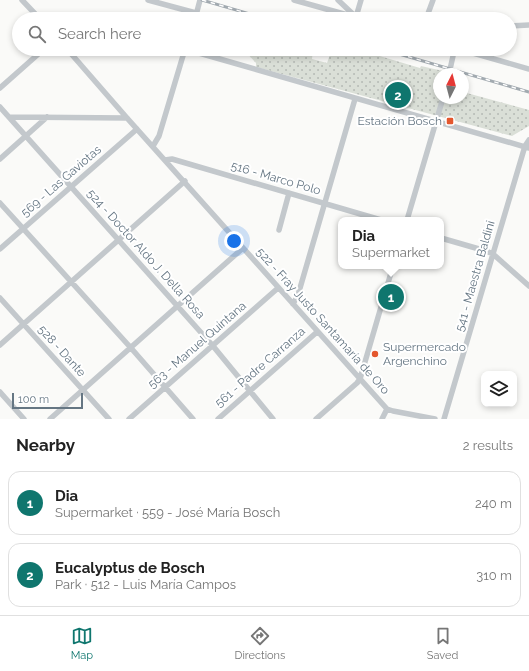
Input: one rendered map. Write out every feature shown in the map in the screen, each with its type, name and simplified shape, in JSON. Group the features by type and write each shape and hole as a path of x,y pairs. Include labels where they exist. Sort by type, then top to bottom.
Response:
{"street":[{"path":"22,0 33,12"},
{"path":"148,0 183,12"},
{"path":"196,12 200,0"},
{"path":"294,0 337,12"},
{"path":"338,0 352,12"},
{"path":"360,12 361,0"},
{"path":"429,12 433,0"},
{"path":"517,26 529,25"},
{"path":"0,88 36,56"},
{"name":"522 - Fray Justo Santamaría de Oro","path":"73,56 126,118 153,146 387,409 435,419"},
{"path":"153,146 159,136 183,56"},
{"path":"209,56 528,148"},
{"path":"450,68 453,56"},
{"path":"484,56 529,69"},
{"path":"293,304 298,295 355,98"},
{"path":"408,217 440,104"},
{"name":"524 - Doctor Aldo J. Della Rosa","path":"0,107 213,346 272,419"},
{"path":"9,117 126,118"},
{"path":"0,159 47,117"},
{"name":"569 - Las Gaviotas","path":"0,249 137,129"},
{"name":"541 - Maestra Baldini","path":"444,419 493,254 528,148 529,140"},
{"name":"516 - Marco Polo","path":"165,160 172,159 371,217"},
{"path":"0,345 185,182"},
{"path":"279,230 289,193"},
{"path":"0,203 193,419"},
{"path":"444,239 493,254 529,286"},
{"path":"50,419 243,248"},
{"path":"316,419 360,379 392,269"},
{"name":"563 - Manuel Quintana","path":"129,419 278,288"},
{"name":"528 - Dante","path":"0,298 108,419"},
{"name":"561 - Padre Carranza","path":"218,419 318,332"},
{"path":"0,392 24,419"},
{"path":"382,419 387,409"}],"shaded area":[{"path":"250,56 312,56 312,59 327,63 330,56 380,56 420,68 421,66 433,69 433,104 469,104 469,94 529,110 529,126 512,136 256,67 256,63"}],"railway":[{"path":"202,0 243,12"},
{"path":"406,56 529,92"}],"place":[{"name":"Eucalyptus de Bosch","path":"398,95"},
{"name":"Estación Bosch","path":"450,121"},
{"name":"Dia","path":"391,297"},
{"name":"Supermercado Argenchino","path":"375,354"}]}
